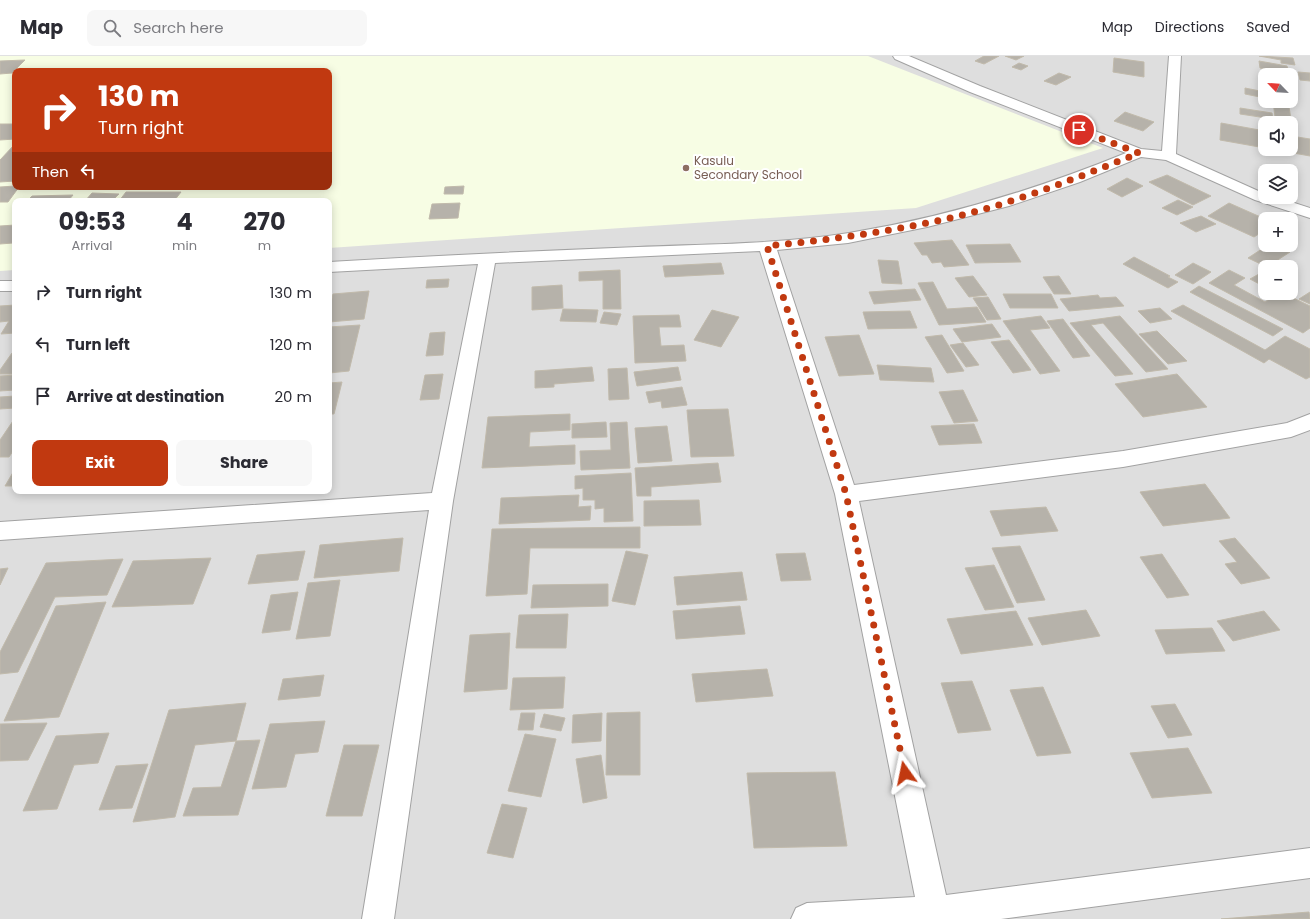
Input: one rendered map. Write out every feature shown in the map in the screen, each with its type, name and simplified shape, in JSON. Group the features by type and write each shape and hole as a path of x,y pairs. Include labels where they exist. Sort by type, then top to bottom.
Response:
{"street":[{"path":"899,56 975,89 1139,153 1169,156 1260,197 1310,213"},
{"path":"1169,156 1175,56"},
{"path":"332,267 487,258 767,246 848,238 922,224 1004,203 1075,179 1139,153"},
{"path":"767,246 846,494 934,912"},
{"path":"378,919 442,501 487,258"},
{"path":"0,286 12,286"},
{"path":"846,494 1123,459 1291,430 1310,421"},
{"path":"0,531 442,501"},
{"path":"807,919 934,912 1310,863"}],"shaded area":[{"path":"0,56 1310,56 1310,919 0,919"},
{"name":"Kasulu Secondary School","path":"0,56 868,56 1103,148 916,208 332,248 332,198 12,198 12,270 0,271"}],"building":[{"path":"984,56 999,56 984,64 975,61"},
{"path":"1005,56 1024,56 1016,60"},
{"path":"1259,56 1293,58 1295,65 1281,63 1281,60"},
{"path":"1114,58 1144,62 1144,77 1113,72"},
{"path":"25,60 17,68 12,68 12,73 0,74 0,61"},
{"path":"1259,61 1287,66 1288,68 1260,68"},
{"path":"1019,63 1028,66 1021,70 1012,67"},
{"path":"1298,72 1310,73 1310,81 1300,80"},
{"path":"1059,73 1071,77 1056,85 1044,81"},
{"path":"1245,88 1258,91 1258,97 1245,94"},
{"path":"1240,108 1272,113 1272,116 1258,117 1240,114"},
{"path":"1274,108 1289,108 1290,116 1275,116"},
{"path":"1125,112 1154,122 1143,131 1114,121"},
{"path":"1221,123 1258,130 1258,147 1220,140"},
{"path":"0,124 12,124 12,139 0,140"},
{"path":"1298,137 1310,139 1310,156 1298,154"},
{"path":"12,147 12,181 0,182 0,160"},
{"path":"1167,175 1211,196 1193,205 1149,182"},
{"path":"1127,178 1143,186 1122,197 1107,189"},
{"path":"12,186 12,190 17,190 8,202 0,202 0,187"},
{"path":"464,186 463,194 444,194 445,187"},
{"path":"126,192 181,192 176,198 121,198"},
{"path":"92,193 119,194 115,198 88,198"},
{"path":"73,195 70,198 30,198 32,196"},
{"path":"1178,200 1193,207 1177,215 1162,208"},
{"path":"460,203 458,218 429,219 432,204"},
{"path":"1229,203 1258,216 1258,234 1254,237 1208,216"},
{"path":"1201,216 1216,224 1196,232 1180,223"},
{"path":"12,225 12,243 0,244 0,226"},
{"path":"952,240 969,265 944,267 941,262 932,263 927,255 922,255 914,243"},
{"path":"1010,244 1021,262 975,263 966,245"},
{"path":"1258,252 1290,252 1278,260 1258,260 1258,263 1248,258"},
{"path":"1134,257 1170,276 1168,277 1178,282 1168,288 1123,264"},
{"path":"878,260 898,261 902,284 882,283"},
{"path":"721,263 724,274 665,277 663,266"},
{"path":"1193,263 1211,272 1193,284 1175,275"},
{"path":"620,270 621,309 603,309 603,280 579,281 579,272"},
{"path":"1229,270 1245,278 1234,285 1258,298 1258,300 1265,302 1268,300 1298,300 1310,306 1310,328 1303,333 1209,283"},
{"path":"1258,275 1258,283 1250,279"},
{"path":"973,276 987,295 969,297 955,278"},
{"path":"1059,276 1071,294 1054,294 1043,277"},
{"path":"449,279 448,287 426,288 427,280"},
{"path":"933,282 947,309 977,307 986,322 939,325 918,283"},
{"path":"562,285 563,308 532,310 532,287"},
{"path":"1199,286 1283,329 1273,336 1190,292"},
{"path":"915,289 921,300 874,304 869,292"},
{"path":"369,291 364,319 332,322 333,294"},
{"path":"1310,292 1310,304 1299,299"},
{"path":"1003,294 1051,294 1058,308 1010,308"},
{"path":"1098,295 1100,298 1116,297 1124,306 1069,311 1060,299"},
{"path":"988,297 1001,319 987,320 973,298"},
{"path":"12,305 12,333 1,334 9,321 0,322 0,306"},
{"path":"1183,305 1265,350 1285,336 1310,349 1310,377 1306,379 1269,359 1264,363 1171,311"},
{"path":"1160,308 1172,319 1150,323 1138,311"},
{"path":"563,309 598,310 596,322 560,321"},
{"path":"712,310 739,317 721,347 694,340"},
{"path":"910,311 917,328 868,329 863,312"},
{"path":"604,312 621,314 617,325 600,323"},
{"path":"679,315 681,327 659,327 661,346 684,345 686,361 635,363 633,316"},
{"path":"1041,316 1050,328 1030,330 1060,371 1040,374 1003,321"},
{"path":"1120,316 1168,369 1146,372 1103,323 1091,325 1133,374 1115,376 1070,323"},
{"path":"1063,319 1090,356 1073,358 1047,321"},
{"path":"992,324 1001,337 962,342 953,329"},
{"path":"360,325 349,371 332,373 332,327"},
{"path":"1157,331 1187,361 1168,364 1139,334"},
{"path":"445,332 443,355 426,356 430,333"},
{"path":"859,335 874,374 839,376 825,337"},
{"path":"942,335 964,371 947,373 925,337"},
{"path":"1009,340 1031,370 1013,373 991,342"},
{"path":"963,343 979,365 966,367 950,345"},
{"path":"12,353 12,374 0,374 0,370"},
{"path":"877,365 931,368 934,382 880,380"},
{"path":"592,367 594,381 554,384 554,387 535,388 535,371"},
{"path":"678,367 681,380 637,386 634,372"},
{"path":"627,368 629,399 609,400 608,369"},
{"path":"443,374 439,399 420,400 425,375"},
{"path":"1177,374 1207,407 1143,417 1115,384"},
{"path":"12,375 12,390 0,391 0,376"},
{"path":"342,382 334,414 332,414 332,383"},
{"path":"682,387 687,405 662,408 661,401 649,403 646,392"},
{"path":"963,390 978,421 954,423 939,392"},
{"path":"12,396 12,408 0,409 0,397"},
{"path":"728,409 734,456 691,457 687,410"},
{"path":"570,414 570,430 530,432 529,447 575,445 575,464 482,468 488,417"},
{"path":"12,422 12,452 9,457 0,457 0,440"},
{"path":"606,422 607,437 572,438 572,424"},
{"path":"627,422 630,468 581,470 580,451 611,450 610,423"},
{"path":"974,424 982,443 939,445 931,426"},
{"path":"667,426 672,461 638,463 635,428"},
{"path":"718,463 721,482 651,487 651,496 637,496 635,468"},
{"path":"631,473 633,521 604,522 604,508 595,509 595,500 583,500 583,488 575,489 575,476"},
{"path":"12,474 12,486 5,486"},
{"path":"1205,484 1230,518 1163,526 1140,492"},
{"path":"579,495 578,507 591,506 590,520 499,524 501,498"},
{"path":"699,500 701,525 644,526 644,501"},
{"path":"1046,507 1058,531 1001,536 990,511"},
{"path":"640,527 640,548 530,548 527,594 486,596 492,529"},
{"path":"403,538 399,571 314,578 320,545"},
{"path":"1235,538 1270,578 1241,584 1225,564 1237,562 1219,541"},
{"path":"1020,546 1045,600 1017,603 992,548"},
{"path":"305,551 298,580 248,584 257,555"},
{"path":"626,551 648,555 635,605 612,601"},
{"path":"805,553 811,580 781,581 776,554"},
{"path":"1162,554 1189,595 1167,598 1140,557"},
{"path":"211,558 193,604 112,607 133,561"},
{"path":"123,559 107,595 55,597 18,672 0,674 0,652 46,563"},
{"path":"994,565 1014,607 985,610 965,568"},
{"path":"8,568 0,585 0,569"},
{"path":"742,572 747,600 677,605 674,577"},
{"path":"340,580 330,636 296,639 308,583"},
{"path":"608,584 608,606 531,608 533,585"},
{"path":"298,592 290,630 262,633 271,595"},
{"path":"106,602 59,717 4,721 56,606"},
{"path":"740,606 745,634 676,639 673,611"},
{"path":"1086,610 1100,636 1042,645 1028,618"},
{"path":"1016,611 1033,645 961,654 947,619"},
{"path":"1264,611 1280,630 1233,641 1217,621"},
{"path":"568,614 566,648 516,648 519,615"},
{"path":"1212,628 1225,651 1166,654 1155,630"},
{"path":"510,633 507,689 464,692 470,635"},
{"path":"767,669 773,696 696,702 692,674"},
{"path":"324,675 320,696 278,700 283,679"},
{"path":"565,677 563,708 510,710 513,678"},
{"path":"972,681 991,730 958,733 941,683"},
{"path":"1043,687 1071,753 1037,756 1010,690"},
{"path":"246,703 236,741 195,745 175,817 133,822 169,710"},
{"path":"1175,704 1192,735 1168,738 1151,706"},
{"path":"640,712 640,775 606,775 607,713"},
{"path":"521,713 535,713 533,730 518,730"},
{"path":"602,713 601,741 572,743 573,715"},
{"path":"544,714 565,718 561,731 540,727"},
{"path":"325,721 318,752 295,754 286,787 252,789 270,724"},
{"path":"47,723 28,760 0,761 0,724"},
{"path":"109,733 98,763 74,765 57,809 23,811 56,736"},
{"path":"525,734 556,739 541,797 508,791"},
{"path":"260,740 238,815 183,816 193,788 221,787 236,741"},
{"path":"344,745 379,745 362,816 326,816"},
{"path":"1188,748 1212,793 1152,798 1130,753"},
{"path":"601,755 607,798 583,803 576,759"},
{"path":"148,764 132,808 99,810 116,766"},
{"path":"835,772 847,846 754,848 747,773"},
{"path":"502,804 527,808 513,858 487,853"},
{"path":"1309,912 1310,919 1221,919"}],"place":[{"name":"Kasulu Secondary School","path":"686,168"}],"route":[{"path":"905,773 846,494 767,246 848,238 922,224 1004,203 1075,179 1139,153 1079,130"}]}
